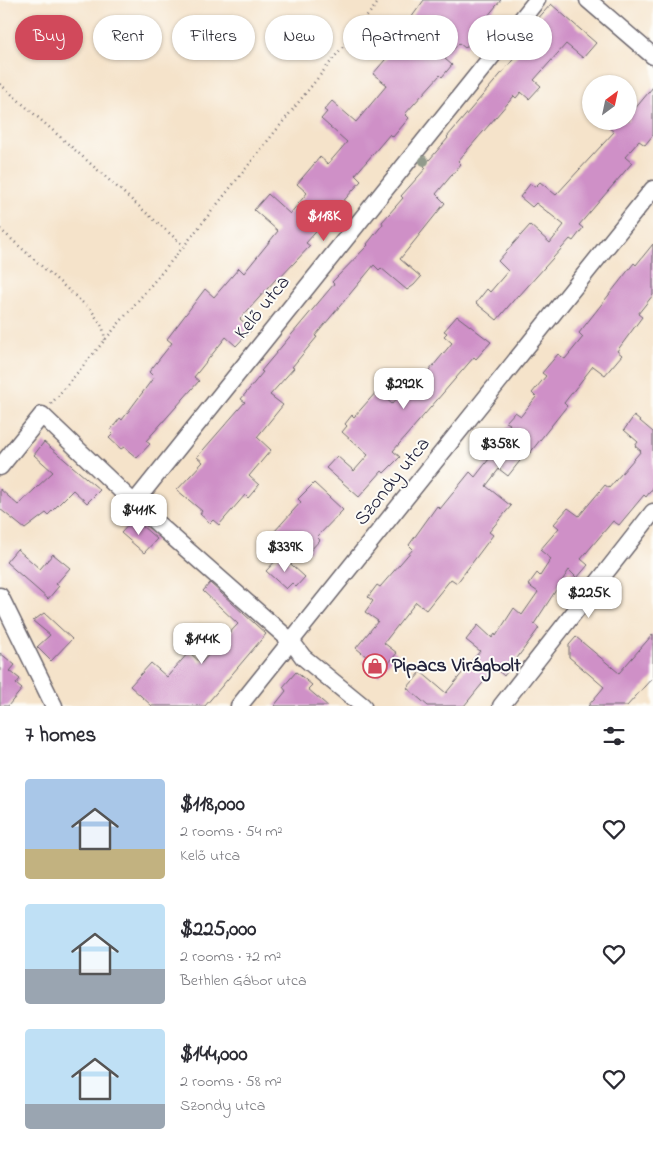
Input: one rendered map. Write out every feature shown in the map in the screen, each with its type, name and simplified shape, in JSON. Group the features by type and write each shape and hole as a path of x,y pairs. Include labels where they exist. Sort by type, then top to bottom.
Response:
{"street":[{"name":"Kelő utca","path":"134,503 537,0"},
{"path":"588,0 653,56"},
{"name":"Szondy utca","path":"239,706 653,189"},
{"path":"0,466 42,415 134,503 292,642 303,657 363,706"},
{"path":"501,706 653,512"},
{"path":"0,596 54,706"}],"path":[{"path":"42,415 184,246 380,0"},
{"path":"0,84 184,246"},
{"path":"0,229 92,311 104,328 105,340"}],"building":[{"path":"424,0 501,0 489,15 468,15 468,44 465,48 458,44 458,15 413,15"},
{"path":"551,4 596,43 583,58 566,44 552,60 552,15 541,15"},
{"path":"385,60 446,60 452,65 442,77 440,75 405,114 409,118 393,137 390,134 355,175 361,181 332,214 339,220 328,230 322,225 306,243 310,246 278,280 276,279 240,319 252,329 236,346 226,337 194,377 199,381 146,441 150,444 137,458 124,447 121,449 109,438 113,434 110,431 120,418 122,420 154,377 149,372 172,343 167,339 205,289 214,297 239,268 244,273 278,231 254,210 268,194 290,214 307,193 297,184 320,157 328,164 347,142 321,119 327,112 324,110 332,101 356,122 387,85 373,74"},
{"path":"513,60 552,60 534,80 541,86 529,99 521,92 516,98 514,96 458,161 461,164 436,194 445,203 400,259 421,277 407,290 381,268 379,270 374,265 315,336 317,337 292,367 294,368 270,395 283,405 257,437 271,450 249,476 259,485 248,498 245,495 219,525 213,520 210,523 200,514 202,511 177,490 203,462 197,457 245,402 241,399 263,372 261,371 334,284 332,282 368,245 383,224 382,222 403,198 401,196 426,168 424,166"},
{"path":"653,87 653,135 645,145 639,141 625,157 632,163 579,225 583,228 573,241 570,239 497,320 476,303 487,289 490,292 508,271 498,261 530,225 550,243 564,225 536,203 532,207 520,197 530,184 535,187 540,182 556,195 614,132 612,130 638,130 638,105"},
{"path":"653,244 653,295 638,314 642,317 617,351 622,355 605,375 593,366 564,403 567,406 529,454 527,452 508,476 499,469 486,486 511,506 489,532 493,535 457,583 451,579 426,610 416,602 384,643 397,653 379,675 363,662 367,657 356,648 378,621 365,612 373,601 368,597 377,585 380,587 413,549 409,545 437,506 440,509 470,472 475,477 489,459 482,454 493,440 495,442 510,424 506,422 515,412 521,416 536,397 532,393 546,376 542,373 558,354 565,359 583,337 579,333 634,263 636,265"},
{"path":"457,316 491,342 476,359 474,357 393,451 400,457 384,473 382,471 359,497 326,468 337,456 354,471 368,455 342,432 347,426 345,424 352,415 354,417 377,391 392,404 415,379 419,383 452,343 444,336 447,333 444,331"},
{"path":"634,416 653,432 653,488 646,497 644,495 619,525 613,521 581,559 588,565 577,578 569,570 534,624 539,628 504,676 495,668 464,706 428,706 407,688 421,672 446,693 480,651 466,640 478,625 492,638 495,634 496,636 514,608 522,615 538,592 528,585 537,573 540,576 551,559 540,550 559,528 554,524 568,508 579,516 605,485 609,488 641,451 635,446 638,442 624,430"},
{"path":"44,442 100,490 87,503 73,490 48,515 46,513 25,529 0,509 0,489 18,505 53,472 34,455"},
{"path":"314,483 343,510 317,537 320,540 309,552 290,535 284,541 274,532 301,502 298,499"},
{"path":"134,519 157,539 144,553 121,533"},
{"path":"17,549 40,569 53,554 70,568 56,584 59,586 48,599 6,562"},
{"path":"281,555 305,577 296,587 292,583 286,589 266,571"},
{"path":"210,583 266,634 205,706 152,706 130,686 151,663 167,677 189,652 201,663 238,624 203,591"},
{"path":"44,613 72,639 51,661 37,647 50,635 33,621"},
{"path":"653,634 653,677 627,706 588,706 604,687 569,657 569,645 576,637 619,673"},
{"path":"0,653 15,665 10,671 20,679 16,684 22,689 8,706 0,706"},
{"path":"296,672 312,685 308,689 328,706 274,706 286,691 283,687"}],"place":[{"name":"Pipacs Virágbolt","path":"375,666"}]}
